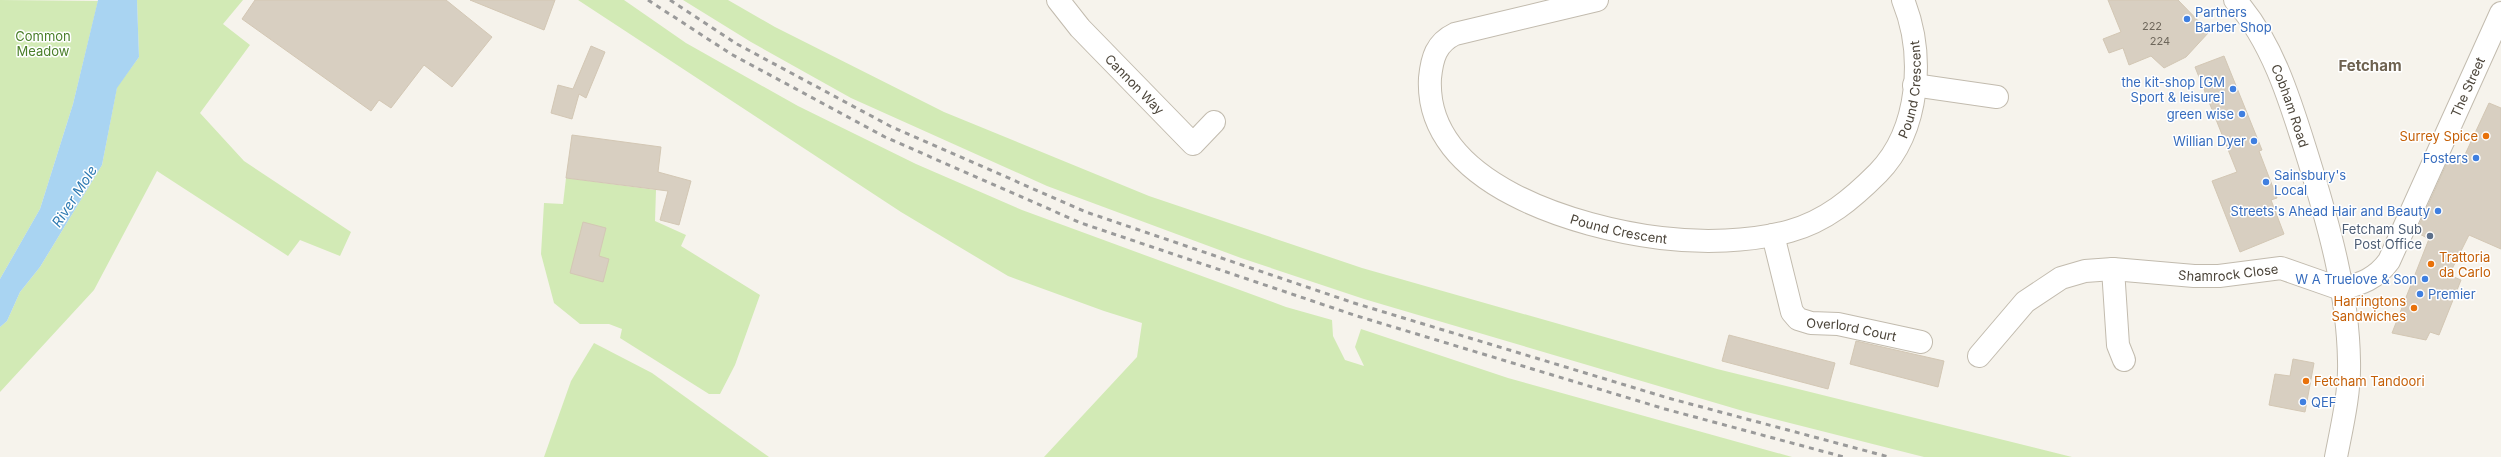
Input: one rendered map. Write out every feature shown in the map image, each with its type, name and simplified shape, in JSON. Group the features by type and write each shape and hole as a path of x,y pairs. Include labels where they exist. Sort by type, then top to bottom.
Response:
{"street":[{"name":"Cannon Way","path":"1058,0 1080,28 1192,144 1214,122"},
{"name":"Pound Crescent","path":"1597,0 1455,34 1444,39 1436,49 1431,66 1430,83 1433,105 1445,135 1461,156 1482,176 1504,190 1560,215 1630,233 1662,238 1719,240 1773,235 1799,228 1832,213 1850,201 1880,171 1894,154 1904,132 1914,85 1915,40 1903,0"},
{"name":"Cobham Road","path":"2235,0 2263,43 2291,107 2330,231 2347,324 2349,362 2336,457"},
{"name":"The Street","path":"2341,289 2374,278 2389,261 2501,13"},
{"path":"1914,85 1997,96"},
{"name":"Overlord Court","path":"1773,235 1792,312 1798,319 1812,323 1838,324 1921,342"},
{"name":"Shamrock Close","path":"1979,356 2010,317 2043,288 2061,278 2085,271 2113,269 2194,276 2219,276 2282,268 2341,289"},
{"path":"2113,269 2118,345 2124,360"}],"green space":[{"name":"Common Meadow","path":"0,0 98,1 73,104 40,209 0,279"},
{"path":"137,0 243,0 223,24 250,45 200,113 244,161 351,232 340,256 300,240 288,256 157,171 94,290 0,392 0,327 7,321 20,292 40,267 102,165 117,87 139,57"},
{"path":"578,0 624,0 686,43 798,106 916,164 1022,210 1286,307 1332,320 1333,336 1345,360 1364,366 1355,347 1361,329 1508,378 1792,457 1044,457 1137,357 1142,323 1104,311 1008,276 901,212"},
{"path":"683,0 728,0 775,27 944,112 1149,196 1362,268 1717,369 2072,457 1924,457 1743,411 1364,299 1241,258 1047,186 851,98 751,42"},
{"path":"566,178 656,190 655,221 686,235 681,246 760,295 735,365 720,394 709,394 620,338 622,329 609,324 580,324 554,303 541,254 544,203 563,204"},
{"path":"594,343 652,373 769,457 544,457 571,381"}],"water":[{"name":"River Mole","path":"98,0 137,0 139,57 117,88 102,165 40,267 20,292 7,321 0,327 0,279 40,209 73,104"}],"building":[{"path":"255,0 446,0 492,37 452,87 424,65 391,108 379,100 371,111 242,19"},
{"path":"470,0 555,0 544,30"},
{"path":"2108,0 2178,0 2209,32 2186,57 2164,68 2151,56 2129,65 2123,48 2109,53 2103,39 2121,32"},
{"path":"591,46 605,52 586,98 579,94 572,119 551,113 558,85 573,89"},
{"path":"2224,56 2262,150 2259,151 2277,198 2271,200 2284,234 2240,252 2212,181 2237,172 2195,67"},
{"path":"2489,103 2501,108 2501,249 2469,235 2449,275 2461,280 2439,335 2430,332 2426,340 2392,333 2429,239 2416,232 2450,156 2462,161"},
{"path":"572,135 661,147 658,172 691,181 679,225 660,220 668,191 566,178"},
{"path":"583,222 606,228 599,256 609,259 603,282 570,273"},
{"path":"1729,335 1835,363 1828,389 1722,361"},
{"path":"1856,341 1944,361 1938,387 1850,364"},
{"path":"2293,359 2314,363 2305,412 2269,405 2275,374 2290,376"}],"railway":[{"path":"648,0 731,54 885,137 1081,223 1357,316 1665,409 1844,457"},
{"path":"670,0 737,44 890,126 1086,212 1354,303 1668,398 1889,457"}],"place":[{"name":"Partners Barber Shop","path":"2187,19"},
{"name":"the kit-shop [GM Sport & leisure]","path":"2233,89"},
{"name":"green wise","path":"2242,114"},
{"name":"Surrey Spice","path":"2486,136"},
{"name":"Willian Dyer","path":"2254,141"},
{"name":"Fosters","path":"2476,158"},
{"name":"Sainsbury's Local","path":"2266,182"},
{"name":"Streets's Ahead Hair and Beauty","path":"2438,211"},
{"name":"Fetcham Sub Post Office","path":"2430,236"},
{"name":"Trattoria da Carlo","path":"2431,264"},
{"name":"W A Truelove & Son","path":"2425,279"},
{"name":"Premier","path":"2420,294"},
{"name":"Harringtons Sandwiches","path":"2414,308"},
{"name":"Fetcham Tandoori","path":"2306,381"},
{"name":"QEF","path":"2303,402"}],"district":[{"name":"Fetcham","path":"2370,65"}]}
